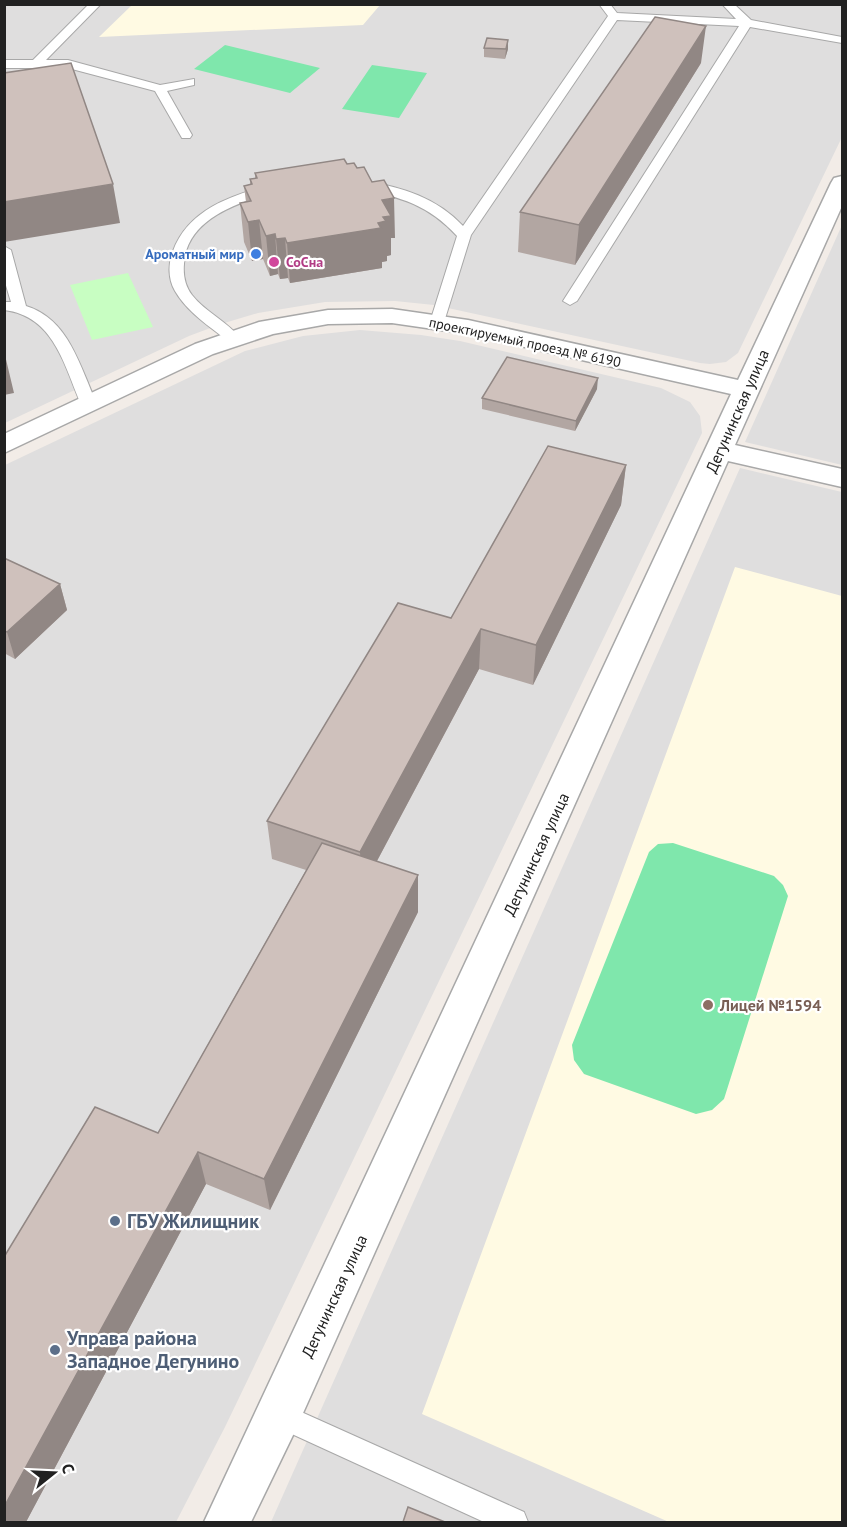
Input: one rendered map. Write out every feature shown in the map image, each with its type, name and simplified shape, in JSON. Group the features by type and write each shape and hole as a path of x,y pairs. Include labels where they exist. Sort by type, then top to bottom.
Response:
{"street":[{"name":"Дегунинская улица","path":"226,1522 279,1415 746,390 843,183"},
{"name":"проектируемый проезд № 6190","path":"4,444 204,349 268,327 328,317 392,316 437,322 746,390"},
{"path":"719,450 843,478"}],"lane":[{"path":"36,64 96,4"},
{"path":"604,4 614,16 747,23 843,40"},
{"path":"727,4 747,23"},
{"path":"437,322 464,235 614,16"},
{"path":"570,301 747,23"},
{"path":"4,64 68,63 159,89 190,82"},
{"path":"159,89 186,135"},
{"path":"346,182 378,186 423,201 450,219 464,235"},
{"path":"233,338 201,313 181,291 175,266 180,244 196,224 220,207 250,194 280,186"},
{"path":"4,250 12,306 48,323 62,344 89,404"},
{"path":"279,1415 514,1522"}],"shaded area":[{"path":"4,5 842,5 842,137 738,353 726,362 700,363 434,305 395,301 325,302 258,313 189,336 5,423"},
{"path":"132,5 380,5 363,25 99,37"},
{"path":"842,225 842,465 745,442"},
{"path":"360,330 460,341 661,388 690,402 700,416 702,433 225,1427 176,1522 5,1522 5,465 245,351 303,336"},
{"name":"Лицей №1594","path":"740,468 842,492 842,1522 271,1522"},
{"name":"Лицей №1594","path":"735,567 842,596 842,1522 669,1522 422,1414"}],"green space":[{"path":"225,45 320,68 290,93 194,69"},
{"path":"372,65 427,73 399,118 342,109"},
{"path":"128,273 153,327 92,340 70,285"},
{"path":"673,843 774,876 783,885 788,896 724,1099 712,1110 696,1114 584,1074 574,1060 572,1045 649,852 658,844"}],"building":[{"path":"655,17 706,26 579,225 520,212"},
{"path":"487,38 508,40 506,49 484,48"},
{"path":"71,63 113,184 4,202 4,73"},
{"path":"344,159 347,164 354,163 357,168 364,167 372,182 384,180 394,198 382,200 391,216 383,217 386,221 378,223 381,228 287,243 285,238 276,239 275,234 266,236 259,220 248,222 240,203 251,201 244,186 252,184 250,179 257,178 255,173"},
{"path":"507,357 598,378 576,421 482,398"},
{"path":"548,446 626,465 536,645 481,629 360,852 267,821 398,603 451,618"},
{"path":"4,558 60,584 7,632 4,631"},
{"path":"322,843 418,875 264,1179 198,1152 4,1507 4,1257 95,1107 158,1133"},
{"path":"408,1507 445,1522 403,1522"}],"place":[{"name":"Ароматный мир","path":"256,254"},
{"name":"СоСна","path":"274,262"},
{"name":"Лицей №1594","path":"708,1005"},
{"name":"ГБУ Жилищник","path":"115,1221"},
{"name":"Управа района Западное Дегунино","path":"55,1350"}]}
